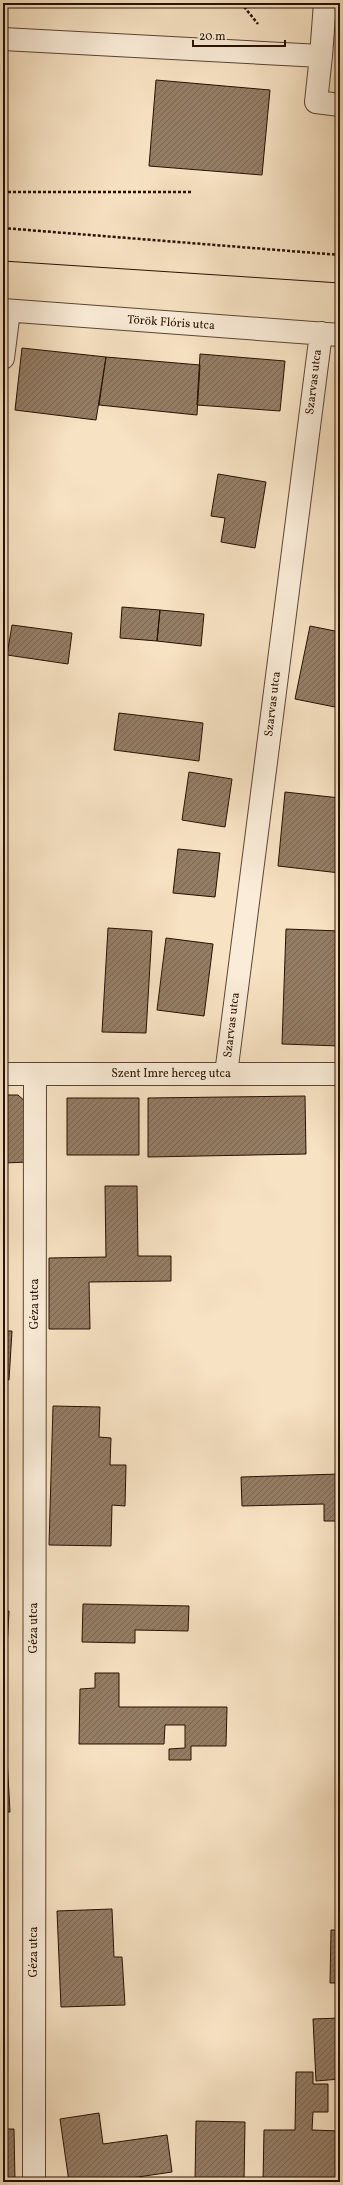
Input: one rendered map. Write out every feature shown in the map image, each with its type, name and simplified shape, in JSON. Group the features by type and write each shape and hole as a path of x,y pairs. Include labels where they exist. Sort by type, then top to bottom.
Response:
{"street":[{"path":"324,3 316,102 340,104"},
{"path":"3,39 320,56"},
{"path":"3,358 6,310"},
{"name":"Török Flóris utca","path":"6,310 330,334"},
{"name":"Szarvas utca","path":"226,1074 330,334"},
{"name":"Szent Imre herceg utca","path":"3,1074 340,1074"},
{"name":"Géza utca","path":"34,2182 35,1074"}],"path":[{"path":"3,192 191,192"},
{"path":"3,228 340,255"}],"building":[{"path":"156,80 270,90 262,175 149,166"},
{"path":"338,164 340,164 340,201 336,201"},
{"path":"22,348 106,357 96,420 15,410"},
{"path":"200,354 285,361 280,411 197,405"},
{"path":"106,357 200,365 197,415 99,405"},
{"path":"218,474 266,482 255,548 221,542 225,518 211,516"},
{"path":"122,607 160,610 157,641 120,638"},
{"path":"160,610 204,614 201,646 157,641"},
{"path":"12,625 72,633 68,664 7,655"},
{"path":"310,626 340,632 340,708 295,699"},
{"path":"119,713 203,723 199,761 114,750"},
{"path":"189,772 232,779 225,827 182,820"},
{"path":"285,792 340,798 340,873 278,866"},
{"path":"178,849 220,853 215,897 173,893"},
{"path":"108,928 152,931 146,1033 102,1032"},
{"path":"286,929 340,931 340,1046 282,1044"},
{"path":"166,938 213,944 204,1016 157,1010"},
{"path":"3,1095 18,1095 27,1103 30,1162 3,1163"},
{"path":"305,1096 306,1154 148,1157 148,1098"},
{"path":"67,1098 139,1098 139,1155 67,1155"},
{"path":"105,1186 137,1186 138,1256 171,1256 171,1281 89,1282 90,1329 49,1329 49,1258 106,1257"},
{"path":"3,1331 12,1331 9,1380 3,1379"},
{"path":"3,1399 6,1399 6,1461 3,1461"},
{"path":"53,1406 100,1407 99,1437 111,1438 110,1465 126,1465 125,1506 112,1505 111,1546 49,1545"},
{"path":"340,1474 340,1521 324,1521 324,1504 242,1506 241,1477"},
{"path":"83,1604 189,1606 188,1631 135,1630 135,1643 82,1642"},
{"path":"3,1611 9,1611 6,1668 3,1668"},
{"path":"95,1673 119,1673 119,1707 227,1707 226,1746 191,1746 191,1760 169,1760 169,1749 185,1748 185,1725 165,1725 164,1744 79,1744 80,1689 95,1688"},
{"path":"3,1685 10,1812 3,1812"},
{"path":"112,1909 114,1957 122,1957 125,2005 61,2007 57,1911"},
{"path":"331,1930 340,1930 340,1983 330,1983"},
{"path":"340,2018 340,2079 316,2081 313,2019"},
{"path":"296,2072 313,2072 313,2084 328,2084 328,2112 313,2112 312,2130 340,2131 340,2182 263,2182 264,2130 295,2130"},
{"path":"99,2113 103,2144 167,2135 172,2172 104,2182 69,2182 60,2119"},
{"path":"196,2121 245,2122 244,2182 195,2182"},
{"path":"3,2129 14,2129 15,2182 3,2182"}],"tram line":[{"path":"3,261 340,283"}]}
